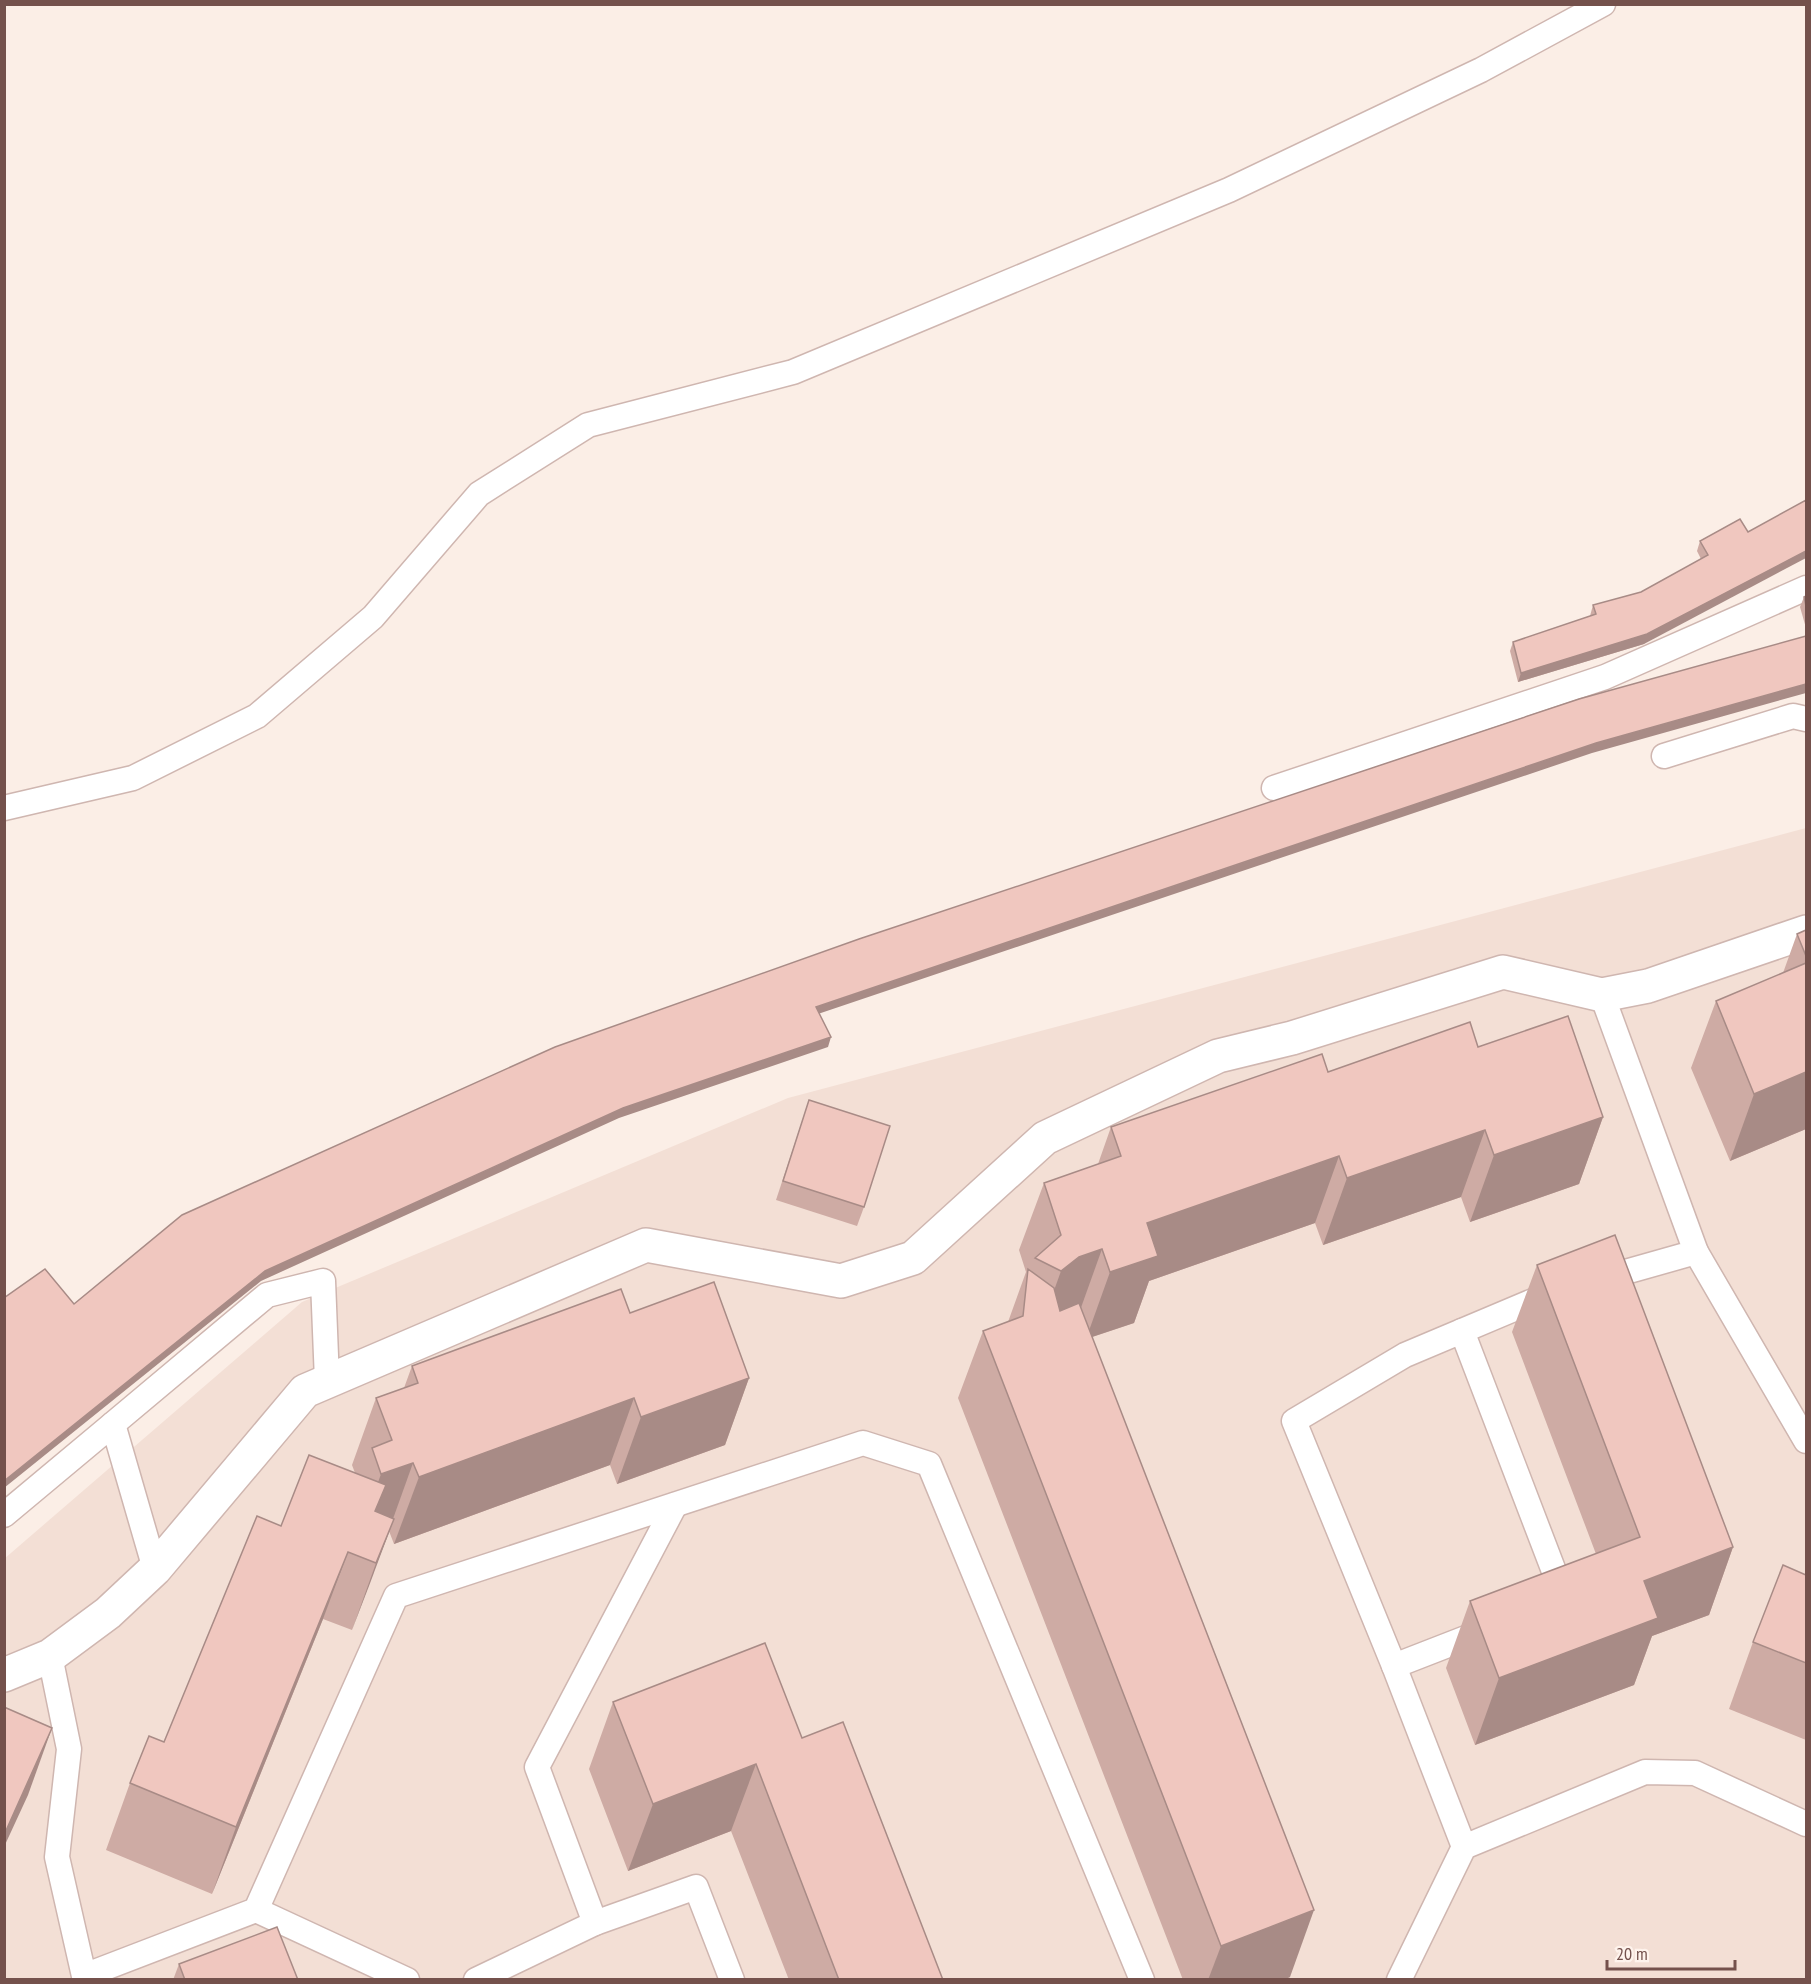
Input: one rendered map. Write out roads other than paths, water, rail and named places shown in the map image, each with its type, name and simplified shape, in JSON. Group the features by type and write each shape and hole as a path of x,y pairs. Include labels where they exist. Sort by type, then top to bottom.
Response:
{"street":[{"path":"4,1676 50,1656 108,1613 155,1569 305,1391 646,1245 841,1281 913,1258 1045,1138 1218,1056 1292,1038 1503,972 1602,995 1648,986 1806,932"}],"lane":[{"path":"4,808 133,778 257,716 373,617 479,494 588,425 793,372 1229,189 1481,70 1603,4"},
{"path":"1274,788 1605,677 1806,588"},
{"path":"1664,756 1793,716 1806,719"},
{"path":"1602,995 1696,1252 1806,1442"},
{"path":"1464,1847 1394,1666 1294,1421 1405,1355 1546,1295 1696,1252"},
{"path":"4,1515 267,1295 323,1281 327,1381"},
{"path":"1462,1331 1565,1600 1544,1608"},
{"path":"113,1424 155,1569"},
{"path":"50,1656 69,1749 57,1857 85,1978 255,1910 396,1596 862,1443 929,1464 1142,1980"},
{"path":"595,1923 537,1767 675,1505"},
{"path":"1394,1666 1501,1625"},
{"path":"1399,1980 1464,1847 1645,1772 1695,1773 1806,1824"},
{"path":"476,1980 595,1923 696,1887 732,1980"},
{"path":"255,1910 407,1980"}]}
